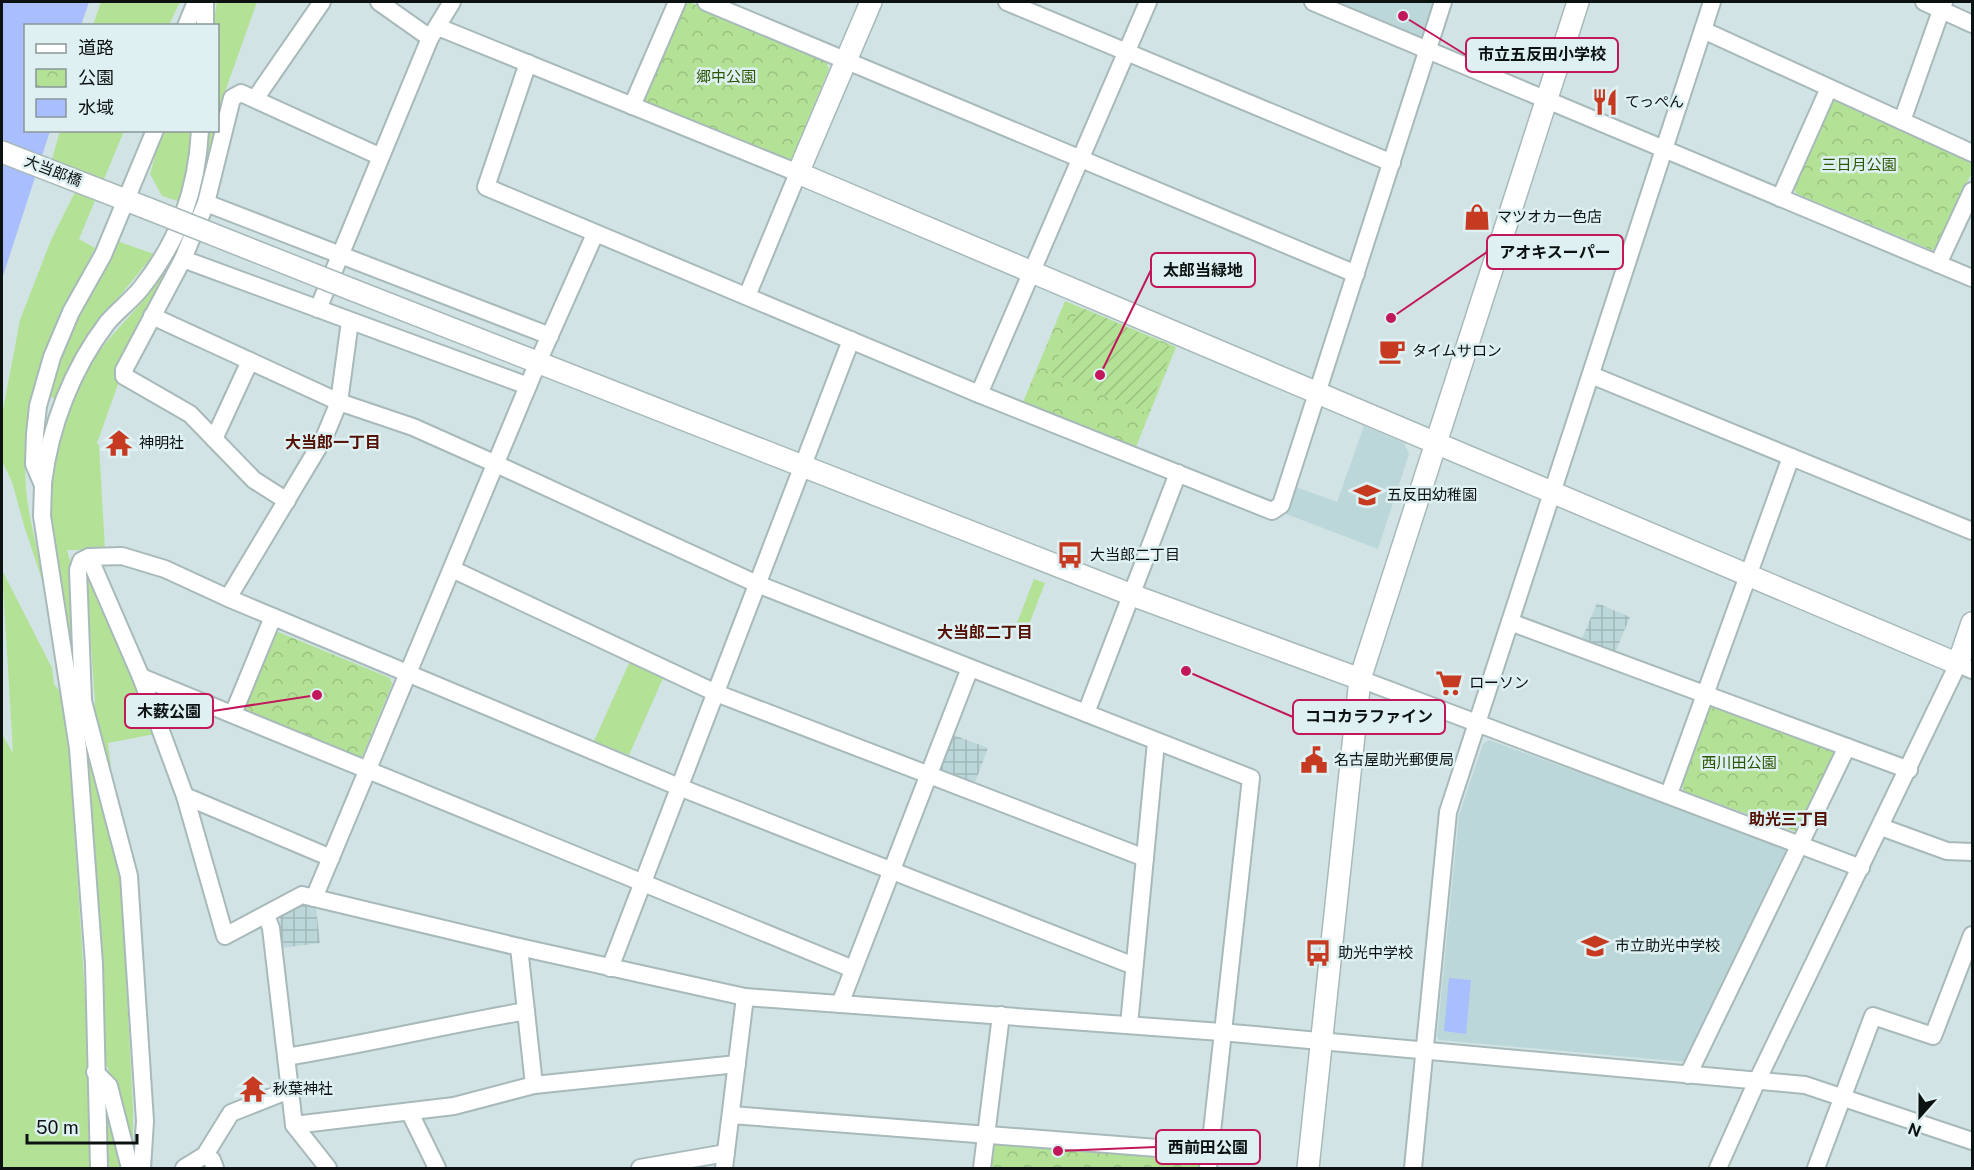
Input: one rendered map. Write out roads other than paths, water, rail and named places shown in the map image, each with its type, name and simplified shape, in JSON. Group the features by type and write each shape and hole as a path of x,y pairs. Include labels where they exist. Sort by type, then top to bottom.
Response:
{"street":[{"path":"187,24 196,2"},
{"path":"205,2 205,24"},
{"path":"255,99 322,2"},
{"path":"380,2 434,33 528,63 798,173 1965,667"},
{"path":"318,309 379,156 434,33 452,2"},
{"path":"632,106 677,2"},
{"path":"706,2 847,59 1356,274"},
{"path":"747,296 871,2"},
{"path":"1007,2 1392,163"},
{"path":"979,394 1148,2"},
{"path":"1313,2 1972,278"},
{"path":"528,63 486,187 979,394 1272,511 1281,505 1443,2"},
{"path":"1308,1168 1360,679 1578,2"},
{"path":"1413,1168 1448,812 1712,2"},
{"path":"1924,2 1943,5 1972,24"},
{"path":"1902,121 1943,5"},
{"path":"1703,30 1972,153"},
{"path":"1780,198 1829,88"},
{"path":"287,501 254,480 190,414 124,376 124,370 183,259 206,203 232,98 241,93 379,156"},
{"path":"43,484 34,464 35,434 38,406 52,357 71,312 103,255 154,132"},
{"path":"142,1168 145,1121 129,876 78,701 42,516 43,484 46,459 58,417 76,373 108,323 141,288 170,248 198,169 200,132"},
{"name":"大当郎橋","path":"2,152 104,190 1132,595 1360,679"},
{"path":"1938,264 1972,191"},
{"path":"206,203 549,336"},
{"path":"314,898 549,336 595,234"},
{"path":"183,259 528,386"},
{"path":"152,316 339,402 413,427 757,584 1251,778 1221,1032 1209,1160 986,1134 731,1115"},
{"path":"228,598 324,438 339,402 350,321"},
{"path":"610,968 851,340"},
{"path":"214,439 250,361"},
{"path":"1591,375 1972,531"},
{"path":"1668,794 1791,457"},
{"path":"1086,713 1178,473"},
{"path":"99,1168 94,964 78,701 78,570 81,561 89,557 122,556 165,569 228,598 679,788 1134,966"},
{"path":"89,557 141,676 185,796 225,936 302,895 610,968 745,997 1221,1032 1805,1085 1972,1141"},
{"path":"452,569 716,693 1145,858"},
{"path":"233,714 273,617"},
{"path":"1510,622 1909,770"},
{"path":"1718,1168 1757,1081 1909,770 1965,667 1972,623"},
{"path":"840,1004 970,668"},
{"path":"141,676 853,969"},
{"path":"1360,679 1861,868"},
{"path":"1129,1025 1156,742"},
{"path":"1688,1074 1847,747"},
{"path":"185,796 331,858"},
{"path":"1881,827 1947,851 1972,852"},
{"path":"266,915 270,928 294,1125 328,1168"},
{"path":"1816,1168 1873,1016 1933,1036 1972,935"},
{"path":"519,947 534,1085"},
{"path":"640,1168 725,1161 745,997"},
{"path":"286,1057 358,1046 435,1027 526,1011"},
{"path":"982,1168 1001,1015"},
{"path":"294,1125 454,1106 534,1085 737,1064"},
{"path":"95,1072 109,1086 130,1168"},
{"path":"184,1168 205,1155 231,1113 289,1090"},
{"path":"410,1113 437,1168"},
{"path":"205,1155 212,1160 215,1168"}],"water":[{"path":"2,2 89,2 81,24 24,24 24,132 50,132 2,279"},
{"path":"1449,978 1471,980 1466,1034 1444,1031"}],"place":[{"name":"市立五反田小学校","path":"1403,16"},
{"name":"てっぺん","path":"1605,102"},
{"name":"マツオカ一色店","path":"1477,217"},
{"name":"アオキスーパー","path":"1391,318"},
{"name":"タイムサロン","path":"1392,351"},
{"name":"太郎当緑地","path":"1100,375"},
{"name":"神明社","path":"119,443"},
{"name":"五反田幼稚園","path":"1367,495"},
{"name":"大当郎二丁目","path":"1070,555"},
{"name":"ココカラファイン","path":"1186,671"},
{"name":"ローソン","path":"1449,683"},
{"name":"木薮公園","path":"317,695"},
{"name":"名古屋助光郵便局","path":"1314,760"},
{"name":"市立助光中学校","path":"1595,946"},
{"name":"助光中学校","path":"1318,953"},
{"name":"秋葉神社","path":"253,1089"},
{"name":"西前田公園","path":"1058,1151"}],"district":[{"name":"大当郎一丁目","path":"333,442"},
{"name":"大当郎二丁目","path":"985,632"},
{"name":"助光三丁目","path":"1789,819"}],"park label":[{"name":"郷中公園","path":"726,77"},
{"name":"三日月公園","path":"1859,165"},
{"name":"西川田公園","path":"1739,763"}]}
